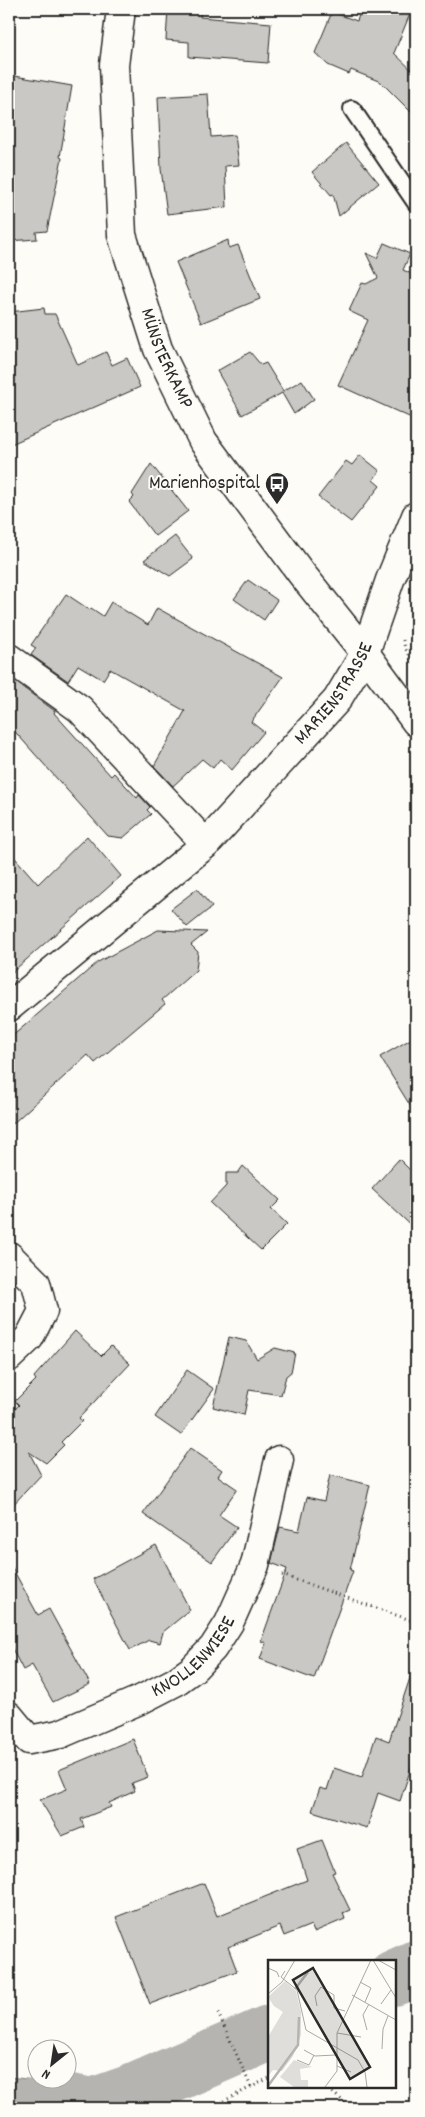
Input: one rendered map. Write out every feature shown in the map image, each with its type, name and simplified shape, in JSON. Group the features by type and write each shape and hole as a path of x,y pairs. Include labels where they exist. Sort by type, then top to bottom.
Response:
{"street":[{"name":"MÜNSTERKAMP","path":"121,9 114,65 122,235 158,349 203,441 300,573 365,653 416,722"},
{"name":"MARIENSTRASSE","path":"9,1007 206,844 337,700 365,653 390,580 416,516"},
{"path":"9,658 80,709 206,844"},
{"path":"9,1256 36,1283 43,1311 29,1338 9,1356"},
{"name":"KNOLLENWIESE","path":"9,1716 29,1740 60,1734 175,1682 193,1670 213,1648 228,1623 255,1565 279,1460"}],"lane":[{"path":"352,109 416,203"}],"path":[{"path":"255,1565 416,1622"},
{"path":"218,2013 251,2087"},
{"path":"210,2108 268,2078"},
{"path":"326,2087 351,2108"}],"shaded area":[{"path":"9,2077 28,2079 28,2090 78,2090 78,2085 104,2088 166,2078 175,2098 138,2108 9,2108"}],"building":[{"path":"168,9 201,9 200,17 271,23 268,63 189,57 189,42 166,40"},
{"path":"361,9 412,9 394,53 416,74 416,117 381,82 351,70 349,74 328,65 315,53 332,12 357,21"},
{"path":"9,75 72,86 60,157 62,158 47,231 36,232 37,239 9,241"},
{"path":"208,94 211,137 235,135 239,165 225,166 227,207 167,214 161,169 158,97"},
{"path":"346,143 379,183 339,216 333,194 331,195 312,172"},
{"path":"228,240 229,248 238,245 260,299 201,323 176,262"},
{"path":"384,243 410,254 403,270 416,276 416,420 338,385 368,320 349,311 362,283 366,284 378,278 366,253 377,258"},
{"path":"44,308 45,314 55,314 78,365 106,352 112,365 127,358 140,387 9,445 9,312"},
{"path":"250,352 261,365 266,363 283,391 302,380 314,399 294,414 282,393 242,415 217,371"},
{"path":"360,455 380,471 373,480 380,486 351,522 318,497 346,461 352,465"},
{"path":"151,464 188,511 155,536 129,502 134,497 132,494"},
{"path":"175,536 193,559 170,576 144,560"},
{"path":"248,580 277,600 264,620 234,599"},
{"path":"66,594 103,616 111,602 148,625 157,608 283,677 251,722 264,732 232,770 220,759 213,768 202,759 173,786 154,766 185,711 110,669 103,680 78,665 68,681 31,655 36,648 31,645"},
{"path":"14,681 55,711 54,713 111,776 114,773 137,798 139,795 150,807 147,810 151,814 123,838 108,836 9,725 9,688"},
{"path":"87,836 121,876 9,975 9,851 38,884"},
{"path":"197,889 212,907 187,927 171,909"},
{"path":"158,930 207,932 191,945 198,952 196,970 162,1000 165,1004 95,1063 88,1055 9,1127 9,1039 98,962"},
{"path":"416,1036 416,1115 380,1057"},
{"path":"399,1159 416,1176 416,1230 372,1189"},
{"path":"243,1166 280,1200 271,1209 287,1224 261,1250 210,1203 226,1186 226,1173 238,1173"},
{"path":"75,1331 101,1356 111,1346 130,1364 79,1418 82,1421 61,1442 64,1445 46,1463 29,1452 41,1475 9,1509 9,1413 19,1405 15,1401 36,1380 34,1377"},
{"path":"229,1337 246,1341 257,1359 275,1348 295,1353 291,1372 286,1376 281,1395 249,1390 244,1415 213,1407"},
{"path":"187,1370 214,1389 181,1435 155,1417"},
{"path":"190,1448 222,1470 218,1476 237,1489 219,1515 237,1527 212,1562 143,1514"},
{"path":"330,1475 370,1485 350,1570 353,1571 314,1679 260,1659 266,1643 261,1641 287,1569 271,1563 280,1527 299,1531 307,1497 324,1501"},
{"path":"156,1545 190,1610 163,1632 160,1643 149,1640 130,1650 93,1579"},
{"path":"9,1562 38,1615 49,1609 90,1684 53,1702 32,1665 23,1670 9,1643"},
{"path":"412,1672 416,1673 416,1753 400,1801 378,1793 367,1828 312,1811 320,1788 327,1790 334,1768 362,1777 376,1736 389,1741"},
{"path":"133,1739 148,1777 132,1783 135,1791 109,1803 111,1807 81,1819 84,1827 62,1836 40,1800 67,1789 59,1770"},
{"path":"322,1840 335,1872 332,1873 350,1910 343,1913 345,1919 314,1932 311,1925 284,1936 280,1926 228,1947 237,1971 150,2004 116,1917 204,1883 217,1916 307,1880 297,1849"}],"waterway":[{"path":"395,1978 416,1968"},
{"path":"27,2108 60,2100 93,2106 133,2092 268,2033"}],"place":[{"name":"Marienhospital","path":"277,505"}]}
